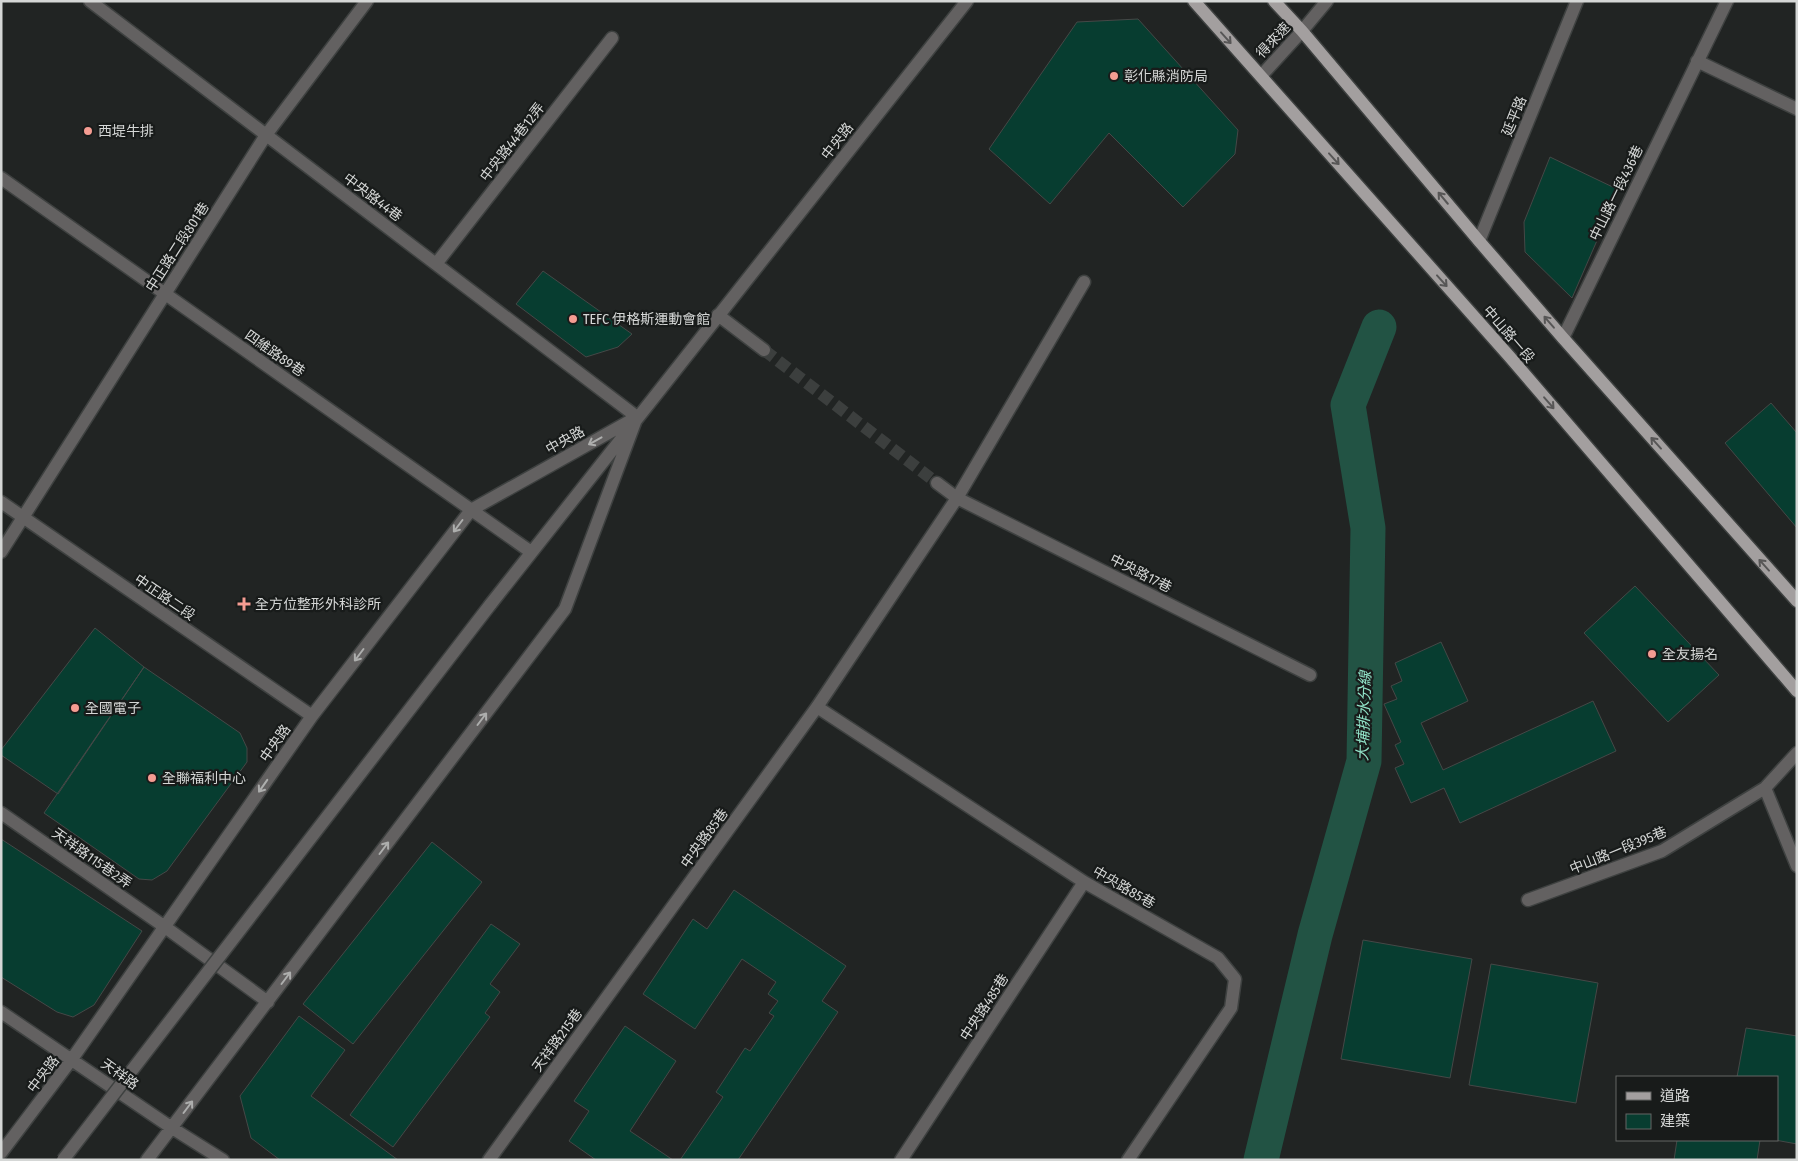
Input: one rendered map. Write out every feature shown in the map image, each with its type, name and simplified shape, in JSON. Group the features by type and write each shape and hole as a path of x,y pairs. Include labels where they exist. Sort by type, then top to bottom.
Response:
{"main road":[{"name":"中山路一段","path":"1194,1 1509,356 1797,691"},
{"path":"1274,1 1302,31 1563,338 1797,601"}],"street":[{"name":"中央路44巷","path":"90,1 637,417"},
{"name":"中正路二段801巷","path":"1,552 266,135 367,1"},
{"name":"中央路","path":"63,1160 530,552 967,1"},
{"name":"得來速","path":"1261,76 1327,1"},
{"name":"延平路","path":"1479,241 1577,1"},
{"name":"中山路一段436巷","path":"1563,338 1727,1"},
{"name":"中央路44巷12弄","path":"436,264 612,38"},
{"path":"1697,61 1797,109"},
{"name":"四維路89巷","path":"1,178 530,552"},
{"path":"957,498 1084,282"},
{"path":"718,316 764,350"},
{"name":"中央路","path":"1,1154 72,1059 312,716 470,510 637,417"},
{"name":"中央路","path":"147,1160 565,609 637,417"},
{"name":"中央路17巷","path":"937,483 957,498 1310,675"},
{"name":"中央路85巷","path":"650,938 817,707 957,498"},
{"name":"中正路二段","path":"1,502 312,716"},
{"name":"中央路85巷","path":"817,707 1084,882 1218,958 1235,979 1231,1008 1128,1160"},
{"name":"中山路一段395巷","path":"1528,900 1662,851 1765,788 1797,753"},
{"path":"1765,788 1797,866"},
{"name":"天祥路115巷2弄","path":"1,813 165,927 268,1002"},
{"name":"中央路485巷","path":"904,1154 1084,882"},
{"name":"天祥路215巷","path":"489,1160 650,938"},
{"name":"天祥路","path":"1,1012 172,1128 223,1160"}],"building":[{"name":"彰化縣消防局","path":"1138,19 1238,130 1235,154 1183,207 1109,133 1050,204 989,149 1077,22"},
{"path":"1550,157 1619,190 1572,298 1525,252 1524,222"},
{"name":"TEFC 伊格斯運動會館","path":"543,271 632,334 618,347 586,357 516,304"},
{"path":"1771,403 1797,433 1797,528 1725,443"},
{"name":"全友揚名","path":"1635,586 1719,675 1668,722 1584,633"},
{"name":"全國電子","path":"95,628 144,667 58,794 1,755 1,750"},
{"path":"1441,642 1468,701 1421,723 1443,770 1593,701 1616,751 1460,823 1444,788 1411,803 1395,768 1404,764 1395,745 1401,742 1384,704 1397,699 1391,686 1402,681 1395,663"},
{"name":"全聯福利中心","path":"144,667 240,733 247,748 247,762 167,871 152,880 139,879 44,813"},
{"path":"1,839 142,931 94,1005 73,1017 57,1012 1,977"},
{"path":"432,842 482,882 353,1044 303,1004"},
{"path":"734,890 846,966 822,1001 838,1012 738,1160 680,1160 723,1097 716,1092 745,1048 750,1051 774,1016 769,1013 778,1001 768,994 776,982 742,959 695,1029 643,994 693,919 707,929"},
{"path":"491,924 520,944 490,984 500,992 485,1013 490,1017 393,1147 350,1115"},
{"path":"1363,940 1472,959 1450,1078 1341,1059"},
{"path":"1491,964 1598,983 1576,1103 1469,1085"},
{"path":"299,1016 345,1050 311,1096 398,1160 280,1160 251,1138 240,1096"},
{"path":"625,1026 676,1061 630,1131 673,1160 596,1160 569,1141 589,1111 574,1101"},
{"path":"1746,1028 1797,1036 1797,1144 1778,1141 1778,1076 1737,1076"},
{"path":"1677,1141 1760,1141 1757,1160 1674,1160"}],"waterway":[{"name":"大埔排水分線","path":"1261,1160 1315,935 1364,761 1368,528 1348,405 1379,327"}],"tunnel":[{"path":"764,350 937,483"}],"place":[{"name":"彰化縣消防局","path":"1114,76"},
{"name":"西堤牛排","path":"88,131"},
{"name":"TEFC 伊格斯運動會館","path":"573,319"},
{"name":"全方位整形外科診所","path":"244,604"},
{"name":"全友揚名","path":"1652,654"},
{"name":"全國電子","path":"75,708"},
{"name":"全聯福利中心","path":"152,778"}]}
